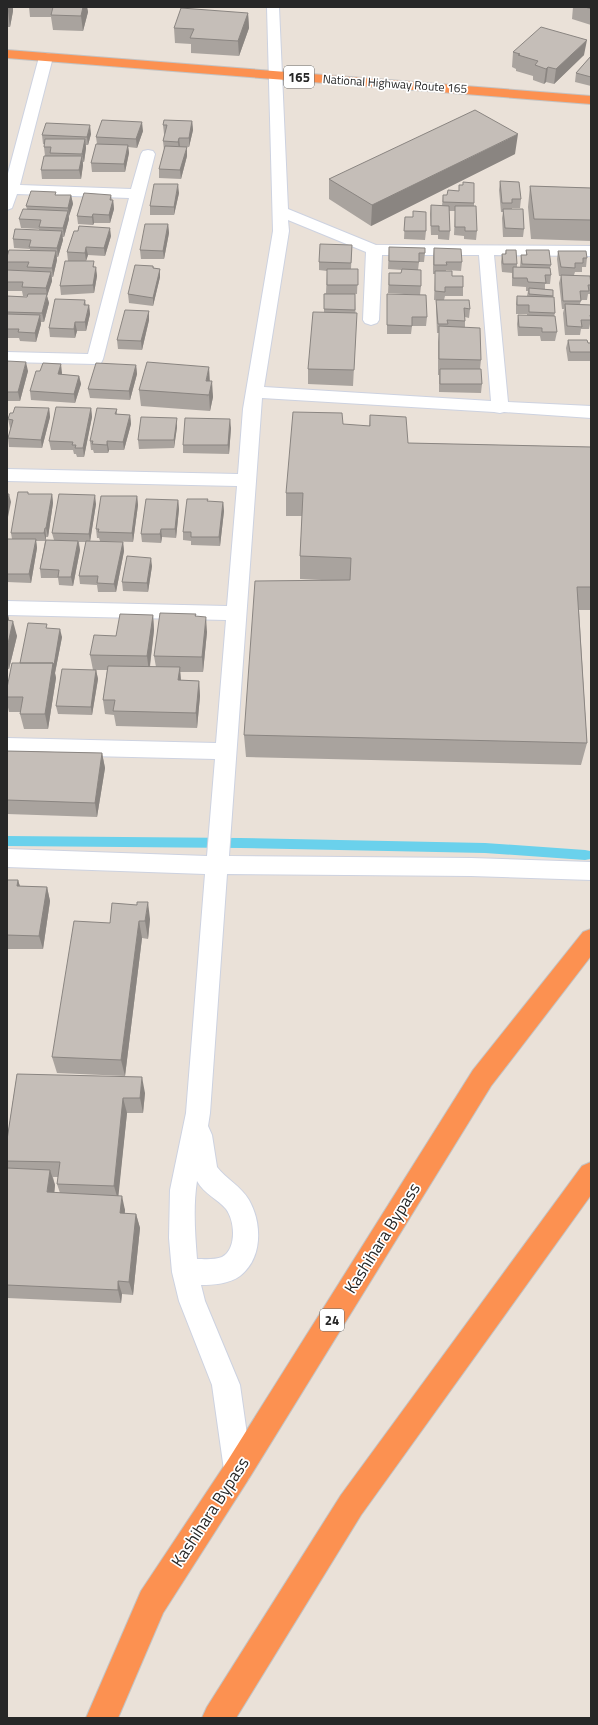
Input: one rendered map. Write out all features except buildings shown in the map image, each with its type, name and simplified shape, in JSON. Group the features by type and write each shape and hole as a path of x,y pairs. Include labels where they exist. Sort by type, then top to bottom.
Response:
{"highway":[{"name":"National Highway Route 165","path":"7,54 591,100"},
{"name":"Kashihara Bypass","path":"102,1718 152,1602 238,1470 482,1078 591,939"},
{"path":"218,1718 351,1504 591,1174"}],"street":[{"path":"238,1470 226,1385 192,1301 185,1272 182,1238 183,1190 198,1113 255,392 281,232 273,7"},
{"path":"7,204 9,189 46,57"},
{"path":"7,357 95,359 148,154"},
{"path":"9,189 138,194"},
{"path":"280,211 374,250 591,252"},
{"path":"371,320 374,250"},
{"path":"486,250 500,408"},
{"path":"255,392 370,398 500,408 591,412"},
{"path":"7,475 247,480"},
{"path":"7,608 237,613"},
{"path":"7,746 226,751"},
{"path":"7,858 217,865 471,867 591,871"},
{"path":"185,1272 212,1271 230,1268 242,1256 246,1235 244,1218 236,1201 208,1176 203,1162 198,1113"}],"waterway":[{"path":"7,841 240,843 485,848 585,855"}]}
